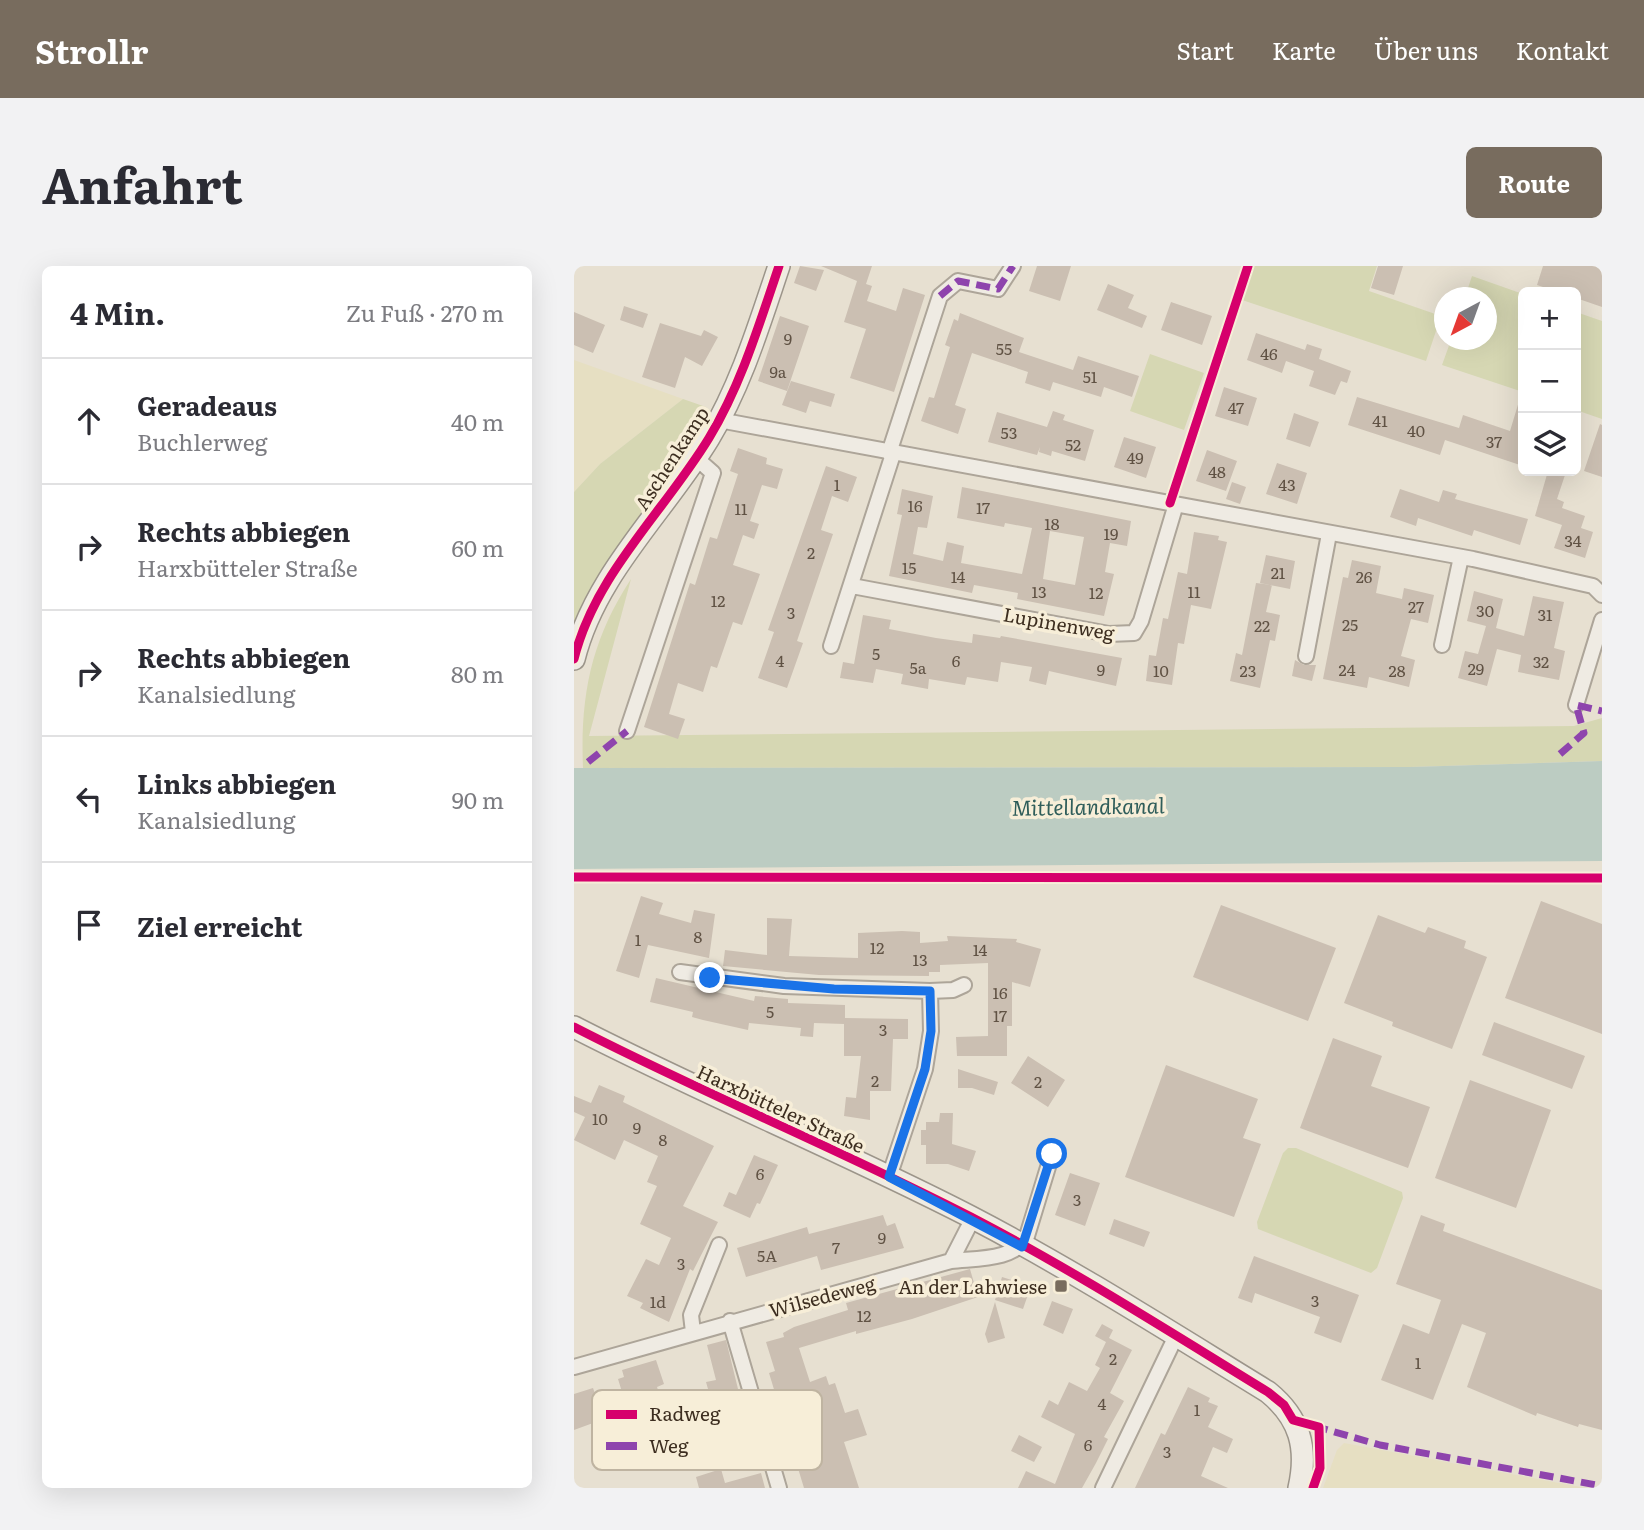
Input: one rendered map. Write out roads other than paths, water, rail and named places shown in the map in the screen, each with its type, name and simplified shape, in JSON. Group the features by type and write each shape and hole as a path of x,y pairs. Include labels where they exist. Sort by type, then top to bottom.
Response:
{"street":[{"name":"Aschenkamp","path":"574,659 584,626 603,587 696,458 719,420 749,356 779,266"},
{"path":"831,646 852,586 940,296 958,281 998,289 1013,266"},
{"path":"719,420 1461,557 1593,586 1602,594"},
{"name":"Aschenkamp","path":"627,731 713,473 696,458"},
{"name":"Lupinenweg","path":"852,586 1109,634 1134,633 1141,621 1176,504"},
{"path":"1306,656 1329,534"},
{"path":"1441,645 1461,557"},
{"path":"1576,705 1602,620"},
{"path":"680,972 784,986 930,991 953,990 964,985"},
{"path":"889,1177 925,1069 931,1031 930,991"},
{"name":"Harxbütteler Straße","path":"574,1027 679,1081 973,1218 1268,1392 1284,1405 1303,1439 1304,1457 1299,1488"},
{"path":"1022,1247 1052,1154"},
{"path":"951,1261 973,1218"},
{"path":"693,1332 691,1315 719,1245"},
{"name":"Wilsedeweg","path":"574,1367 951,1261 1012,1253 1022,1247"},
{"path":"730,1321 750,1390"},
{"path":"1103,1488 1176,1336"},
{"path":"774,1470 779,1488"}],"water":[{"name":"Mittellandkanal","path":"1602,761 1602,861 574,869 574,768 1410,767"}],"place":[{"name":"An der Lahwiese","path":"1061,1286"}]}
